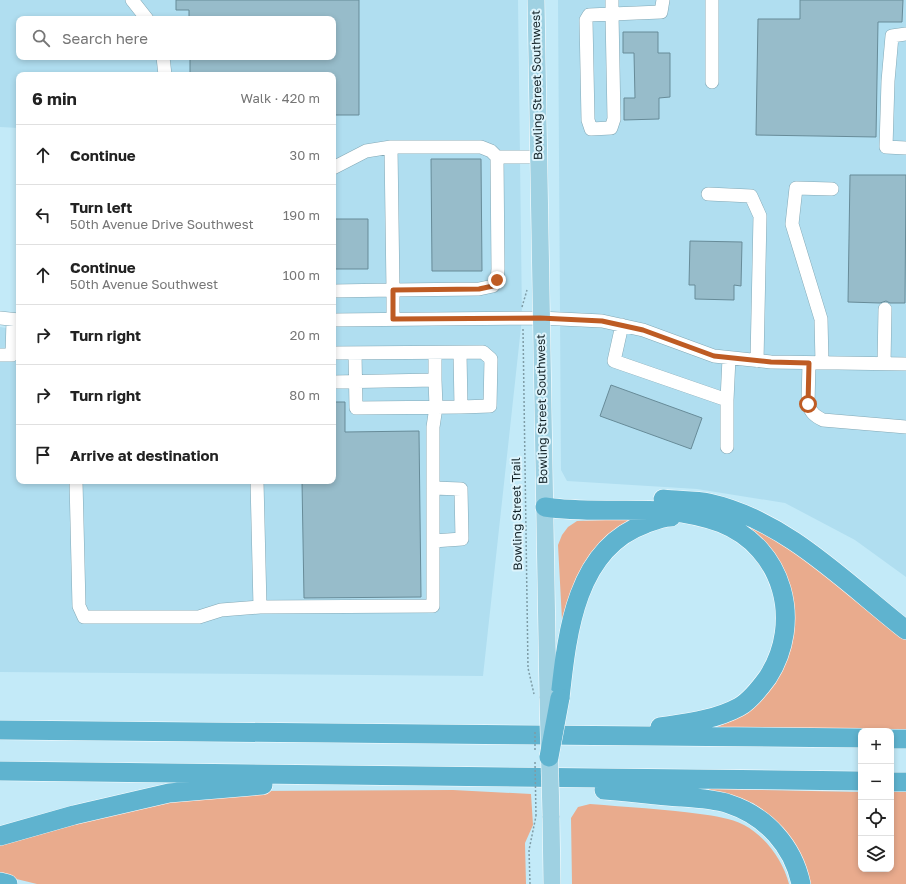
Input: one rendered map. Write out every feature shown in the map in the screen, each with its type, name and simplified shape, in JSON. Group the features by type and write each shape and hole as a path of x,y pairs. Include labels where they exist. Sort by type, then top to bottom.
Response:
{"highway":[{"path":"544,507 569,503 656,499 708,503 738,512 765,524 806,551 906,630"},
{"path":"544,507 568,510 631,509 675,512 704,518 722,524 753,544 765,556 774,571 784,600 786,624 782,646 776,663 760,688 739,707 714,717 617,736"},
{"path":"550,757 547,698 566,652 580,594 598,558 610,544 637,527 665,517 704,518"},
{"path":"0,718 121,731"},
{"path":"0,730 858,738"},
{"path":"894,739 906,739"},
{"path":"0,771 858,781"},
{"path":"0,836 74,815 170,793 382,776"},
{"path":"449,777 696,798 728,804 754,815 773,831 788,849 796,866 801,884"},
{"path":"894,782 906,782"},
{"path":"0,882 8,884"}],"main road":[{"name":"Bowling Street Southwest","path":"536,0 547,698"},
{"path":"550,757 543,816 552,884"}],"street":[{"path":"132,0 145,16"},
{"path":"612,0 612,14 614,119 611,128 591,130 588,120 586,20 589,15 612,14 661,12 663,0"},
{"path":"712,0 712,82"},
{"path":"906,34 892,36 888,81 886,148 906,148"},
{"path":"162,60 164,72"},
{"path":"391,147 393,319"},
{"path":"336,166 366,151 391,147 481,147 491,151 497,157 498,270 497,280 493,286 479,289 336,290"},
{"path":"497,157 538,157"},
{"path":"822,363 821,319 792,224 796,188 832,189"},
{"path":"708,194 751,196 760,216 757,361"},
{"path":"884,364 885,309"},
{"path":"336,320 540,318 602,321 643,330 714,356 757,361 906,364"},
{"path":"0,355 12,355 11,319"},
{"path":"622,326 614,361 727,400"},
{"path":"460,352 461,407"},
{"path":"336,354 355,353 483,352 490,359 490,406 356,408 355,353"},
{"path":"76,484 79,606 84,617 199,618 221,610 260,607 433,606 433,428 436,407 435,353"},
{"path":"727,447 727,400 730,358"},
{"path":"809,363 808,404 814,415 823,420 906,427"},
{"path":"336,382 436,380"},
{"path":"257,484 260,607"},
{"path":"433,488 461,488 462,538 433,541"}],"path":[{"name":"Bowling Street Trail","path":"522,330 528,668 547,698"},
{"path":"530,884 529,850 543,816"}],"shaded area":[{"path":"0,0 518,0 522,318 483,676 0,672 0,327 16,330 16,484 336,484 336,72 16,72 16,128 0,127"},
{"path":"558,0 906,0 906,577 855,540 785,503 697,489 567,481 561,470"},
{"path":"727,518 756,529 796,553 906,640 906,729 715,728 747,713 764,698 771,688 781,664 794,616"},
{"path":"635,519 606,538 587,560 580,572 575,586 566,620 562,620 558,545 562,535 568,527 577,521"},
{"path":"709,789 858,792 858,872 894,872 894,792 906,792 906,884 808,884 773,818 753,803 709,792"},
{"path":"453,790 531,794 533,825 525,843 526,884 37,884 0,875 0,844 147,804 249,791"},
{"path":"590,804 686,812 728,819 744,825 759,835 766,842 778,858 789,884 572,884 571,818 578,807"}],"building":[{"path":"176,0 359,0 359,115 336,115 336,72 190,72 190,60 336,60 336,16 189,16 189,10 176,10"},
{"path":"800,0 903,0 902,22 878,22 876,137 756,135 758,19 800,19"},
{"path":"623,32 658,32 658,53 670,53 670,97 659,98 659,119 624,120 624,98 635,98 634,53 623,53"},
{"path":"431,159 481,159 482,271 432,271"},
{"path":"850,175 906,175 905,303 890,303 886,301 880,303 848,302"},
{"path":"336,219 368,219 368,269 336,269"},
{"path":"690,241 742,242 741,286 734,285 734,300 695,299 695,285 689,285"},
{"path":"611,385 702,418 691,449 600,416"},
{"path":"336,402 345,402 345,432 419,431 421,597 304,598 302,484 336,484"}],"route":[{"path":"497,280 493,286 479,289 393,290 393,319 540,318 602,321 643,330 714,356 742,360 809,363 808,404"}]}
